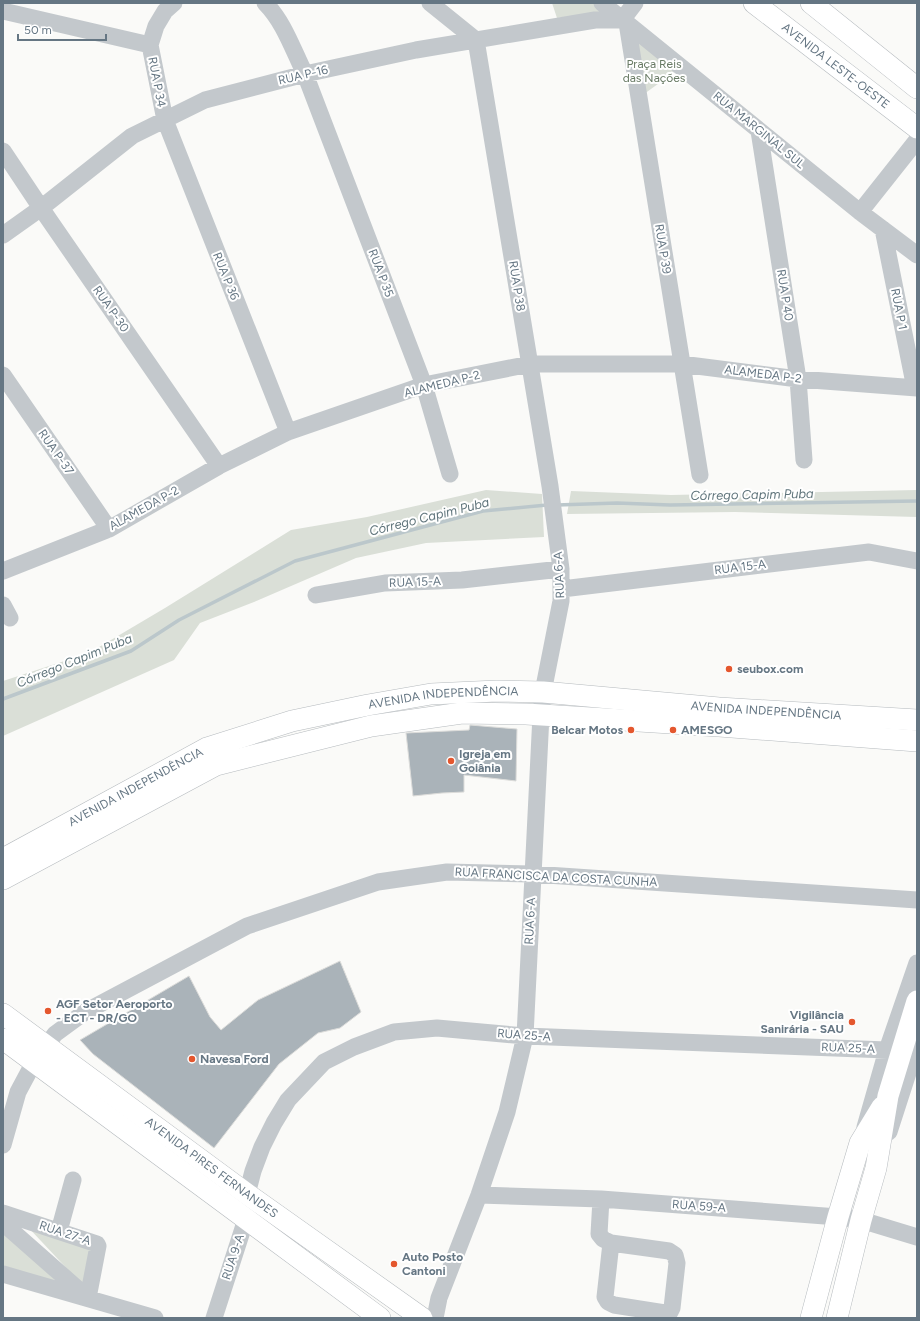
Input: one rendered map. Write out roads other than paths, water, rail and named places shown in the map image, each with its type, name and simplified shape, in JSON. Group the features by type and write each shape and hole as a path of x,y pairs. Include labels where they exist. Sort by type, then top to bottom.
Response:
{"main road":[{"name":"AVENIDA LESTE-OESTE","path":"754,3 917,128"},
{"path":"811,3 917,88"},
{"name":"AVENIDA INDEPENDÊNCIA","path":"3,859 212,757 292,721 368,705 431,694 497,691 543,692 719,717 917,741"},
{"name":"AVENIDA INDEPENDÊNCIA","path":"3,879 212,757 371,726 462,713 917,720"},
{"path":"837,1318 860,1220 876,1168 888,1096 917,1001"},
{"name":"AVENIDA PIRES FERNANDES","path":"3,1014 40,1054 246,1219 380,1318"},
{"name":"AVENIDA PIRES FERNANDES","path":"3,1039 40,1054 247,1194 421,1315"},
{"path":"811,1318 838,1217 860,1144 888,1096"}],"street":[{"name":"RUA P 34","path":"165,120 150,44 156,26 165,11 174,3"},
{"path":"430,3 476,40"},
{"name":"RUA MARGINAL SUL","path":"602,3 860,212 917,255"},
{"path":"625,22 636,3"},
{"path":"272,5 304,74"},
{"path":"3,11 150,44"},
{"name":"RUA P-16","path":"3,235 41,208 132,136 205,100 304,74 416,50 595,20 625,22"},
{"name":"RUA P 39","path":"625,22 700,475"},
{"name":"RUA P 38","path":"476,40 550,486 555,532"},
{"name":"RUA P 35","path":"304,74 424,385 450,474"},
{"name":"RUA P 36","path":"165,120 288,432"},
{"name":"RUA P 40","path":"759,131 798,379 804,460"},
{"path":"860,212 917,140"},
{"name":"RUA P-30","path":"3,151 220,466"},
{"name":"RUA P 1","path":"883,229 916,388"},
{"name":"ALAMEDA P-2","path":"3,571 109,529 220,466 288,432 424,385 530,364 681,364 798,379 916,388"},
{"name":"RUA P-37","path":"3,375 109,529"},
{"name":"RUA 6-A","path":"421,1315 439,1298 479,1194 507,1112 525,1036 541,715 543,692 562,589 561,569 555,532"},
{"name":"RUA 15-A","path":"562,589 869,552 917,561"},
{"name":"RUA 15-A","path":"316,595 385,583 462,580 561,569"},
{"name":"RUA FRANCISCA DA COSTA CUNHA","path":"3,1146 18,1092 40,1054 54,1034 86,1012 247,926 378,882 447,872 532,874 917,900"},
{"path":"860,1144 887,1050 917,963"},
{"name":"RUA 25-A","path":"247,1194 260,1153 274,1123 288,1100 324,1062 354,1046 394,1032 437,1028 525,1036 887,1050"},
{"path":"876,1168 915,1055"},
{"path":"59,1231 73,1180"},
{"name":"RUA 9-A","path":"214,1318 246,1219 247,1194"},
{"name":"RUA 59-A","path":"479,1194 601,1199 838,1217 860,1220 917,1237"},
{"path":"601,1199 599,1234 603,1239 611,1243 669,1251 676,1255 677,1263 672,1308 670,1312 665,1314 628,1308 608,1302 605,1296 611,1243"},
{"name":"RUA 27-A","path":"3,1213 94,1242 98,1246 88,1298"},
{"name":"RUA 27-A","path":"3,1223 88,1298"},
{"name":"RUA 27-A","path":"3,1274 155,1318"},
{"path":"421,1315 421,1306 439,1298"}],"waterway":[{"name":"Córrego Capim Puba","path":"557,505 617,503 670,505 917,501"},
{"name":"Córrego Capim Puba","path":"3,699 131,651 179,620 295,561 483,511 547,505"}],"place":[{"name":"seubox.com","path":"729,669"},
{"name":"Belcar Motos","path":"631,730"},
{"name":"AMESGO","path":"673,730"},
{"name":"Igreja em Goiânia","path":"451,761"},
{"name":"AGF Setor Aeroporto - ECT - DR/GO","path":"48,1011"},
{"name":"Vigilância Sanirária - SAU","path":"852,1022"},
{"name":"Navesa Ford","path":"192,1059"},
{"name":"Auto Posto Cantoni","path":"394,1264"}],"park label":[{"name":"Praça Reis das Nações","path":"654,71"}]}
